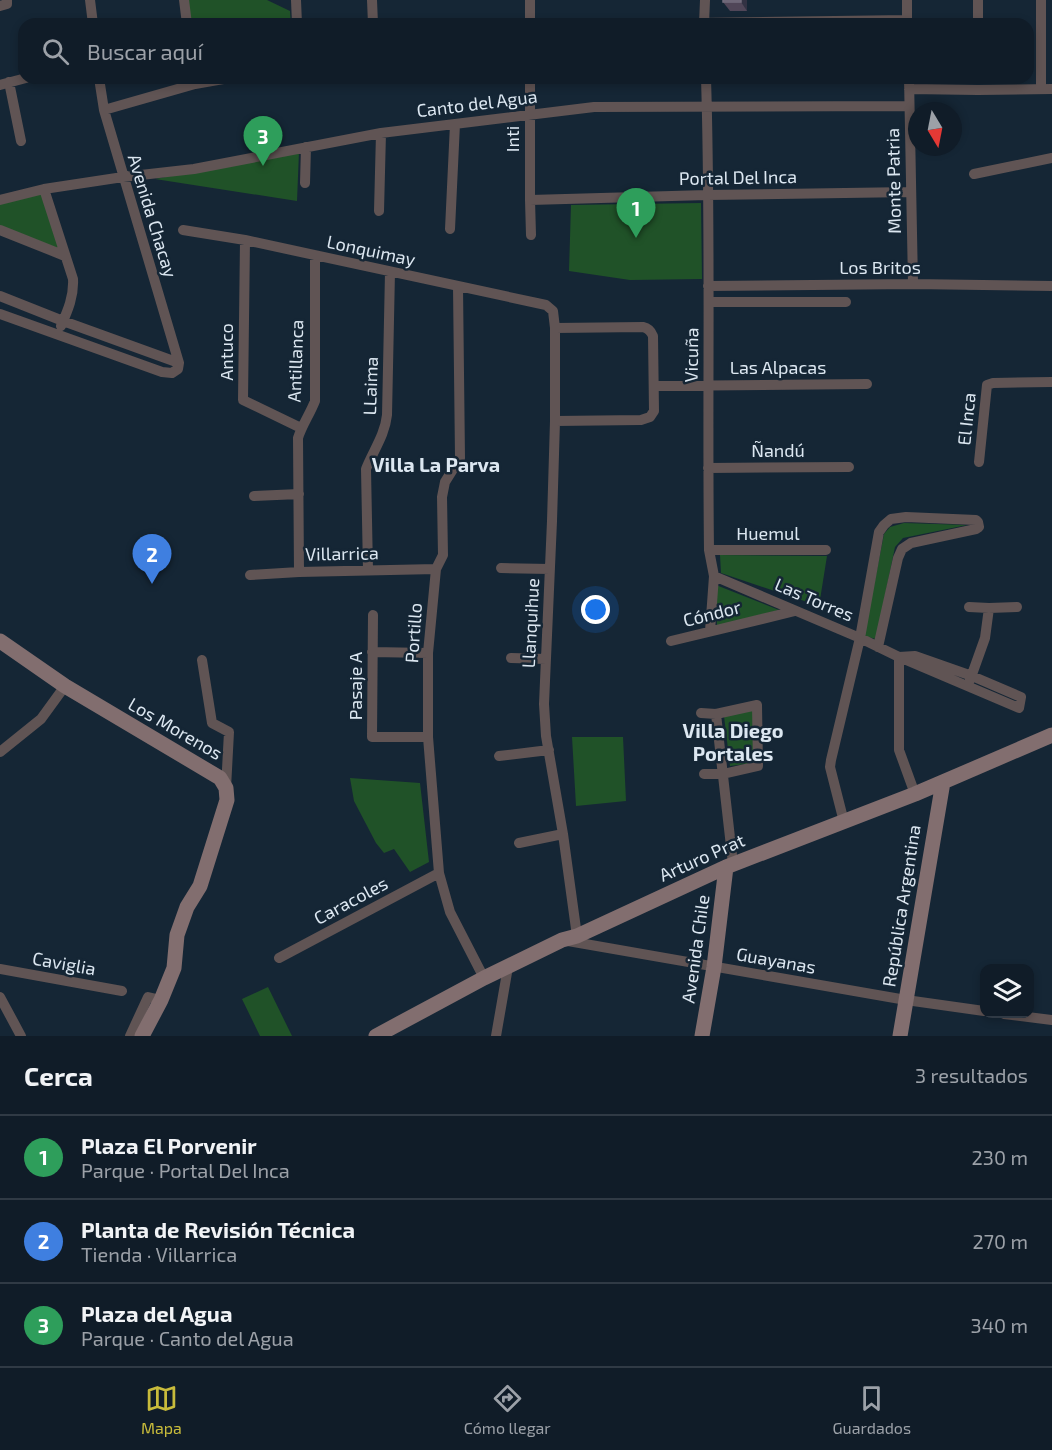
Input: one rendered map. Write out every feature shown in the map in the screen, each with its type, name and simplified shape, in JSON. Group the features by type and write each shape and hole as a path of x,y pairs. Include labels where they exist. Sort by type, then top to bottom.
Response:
{"main road":[{"name":"Los Morenos","path":"0,641 65,686 220,778 226,788 227,800 200,886 187,907 177,935 174,968 154,998 142,1036"},
{"name":"Arturo Prat","path":"376,1036 484,978 730,866 915,794 1052,735"},
{"name":"República Argentina","path":"900,1036 943,782"},
{"name":"Avenida Chile","path":"702,1036 730,866"}],"street":[{"path":"0,6 8,4 7,0"},
{"path":"90,0 92,18"},
{"path":"184,0 186,18"},
{"path":"296,0 297,18"},
{"path":"372,0 373,18"},
{"path":"530,0 530,18"},
{"path":"704,18 705,0"},
{"path":"907,0 907,18"},
{"path":"978,0 978,18"},
{"path":"919,84 978,90 1047,89 1041,0"},
{"path":"5,83 21,141"},
{"name":"Avenida Chacay","path":"100,84 104,110 179,363"},
{"path":"104,110 185,84"},
{"name":"Inti","path":"530,84 531,235"},
{"name":"Vicuña","path":"706,84 709,550 714,576 710,631"},
{"name":"Monte Patria","path":"909,84 909,102"},
{"path":"978,84 978,90"},
{"name":"Canto del Agua","path":"0,200 44,189 194,169 381,133 594,107 908,106"},
{"path":"450,229 455,124"},
{"path":"379,211 381,133"},
{"path":"305,183 306,147"},
{"name":"Monte Patria","path":"910,156 913,284"},
{"path":"974,174 1052,158"},
{"path":"44,189 73,279 74,291 57,335"},
{"name":"Portal Del Inca","path":"530,200 911,192"},
{"path":"0,230 65,256"},
{"name":"Lonquimay","path":"183,230 245,240 546,306 551,309"},
{"name":"Antuco","path":"245,240 243,400 301,428"},
{"name":"Antillanca","path":"299,572 298,438 315,401 315,256"},
{"name":"LLaima","path":"368,570 366,469 386,428 390,272"},
{"name":"Los Britos","path":"708,286 913,284 1052,286"},
{"name":"Portillo","path":"458,287 460,458 445,483 442,497 443,555 435,569 428,653 428,737 439,873 450,912 484,978"},
{"path":"0,296 179,363 178,369 172,373 162,372 0,314"},
{"path":"709,302 846,302"},
{"name":"Llanquihue","path":"551,309 554,314 555,328 555,421 544,704 546,736 563,834 570,938"},
{"path":"555,328 647,328 652,333 654,386 654,411 650,417 641,420 555,421"},
{"name":"El Inca","path":"979,462 987,385 1052,382"},
{"name":"Las Alpacas","path":"654,386 867,384"},
{"name":"Ñandú","path":"708,468 849,467"},
{"path":"254,496 298,494"},
{"path":"844,822 830,767 860,638 879,532 891,519 906,517 976,520 979,527 976,529 912,543 902,549 878,647"},
{"name":"Huemul","path":"709,550 826,550"},
{"path":"501,568 550,569"},
{"name":"Villarrica","path":"250,575 435,569"},
{"name":"Las Torres","path":"714,576 860,638 899,657 968,687 1020,703 972,676 915,656 899,657"},
{"path":"969,607 1017,607"},
{"path":"968,687 985,638 989,608"},
{"name":"Cóndor","path":"671,641 795,611"},
{"name":"Pasaje A","path":"373,615 372,737 428,737"},
{"path":"372,652 428,653"},
{"path":"899,657 899,750 915,794"},
{"path":"511,658 546,659"},
{"path":"202,660 212,723 229,732 226,788"},
{"path":"0,752 41,719 65,686"},
{"path":"701,713 716,714 756,705 758,766 723,774 704,774"},
{"path":"716,714 730,866"},
{"path":"499,756 549,750"},
{"path":"519,843 563,834"},
{"name":"Caracoles","path":"279,958 439,873"},
{"name":"Guayanas","path":"570,938 714,967 980,1010"},
{"path":"496,1036 508,967"},
{"name":"Caviglia","path":"0,969 122,991"},
{"path":"0,997 21,1036"},
{"name":"Los Morenos","path":"130,1036 154,998"},
{"path":"1034,1018 1052,1020"}],"green space":[{"path":"188,0 267,0 290,11 291,18 190,18"},
{"path":"299,152 297,201 155,179"},
{"path":"43,193 62,251 0,227 0,203"},
{"path":"701,203 702,279 630,280 569,271 571,205"},
{"path":"904,523 967,525 903,538 895,547 876,639 864,636 884,534 890,527"},
{"path":"720,555 827,556 819,606 721,573"},
{"path":"716,585 779,610 717,626"},
{"path":"754,710 754,763 730,766 724,716"},
{"path":"572,737 623,737 626,801 576,806"},
{"path":"350,778 420,783 429,862 410,872 394,849 384,853 376,843 354,801"},
{"path":"268,987 292,1036 260,1036 242,999"}],"building":[{"path":"723,0 741,0 741,2 723,2"}],"place":[{"name":"Plaza del Agua","path":"263,166"},
{"name":"Plaza El Porvenir","path":"636,238"},
{"name":"Planta de Revisión Técnica","path":"152,584"}],"district":[{"name":"Villa La Parva","path":"436,465"},
{"name":"Villa Diego Portales","path":"733,742"}]}
